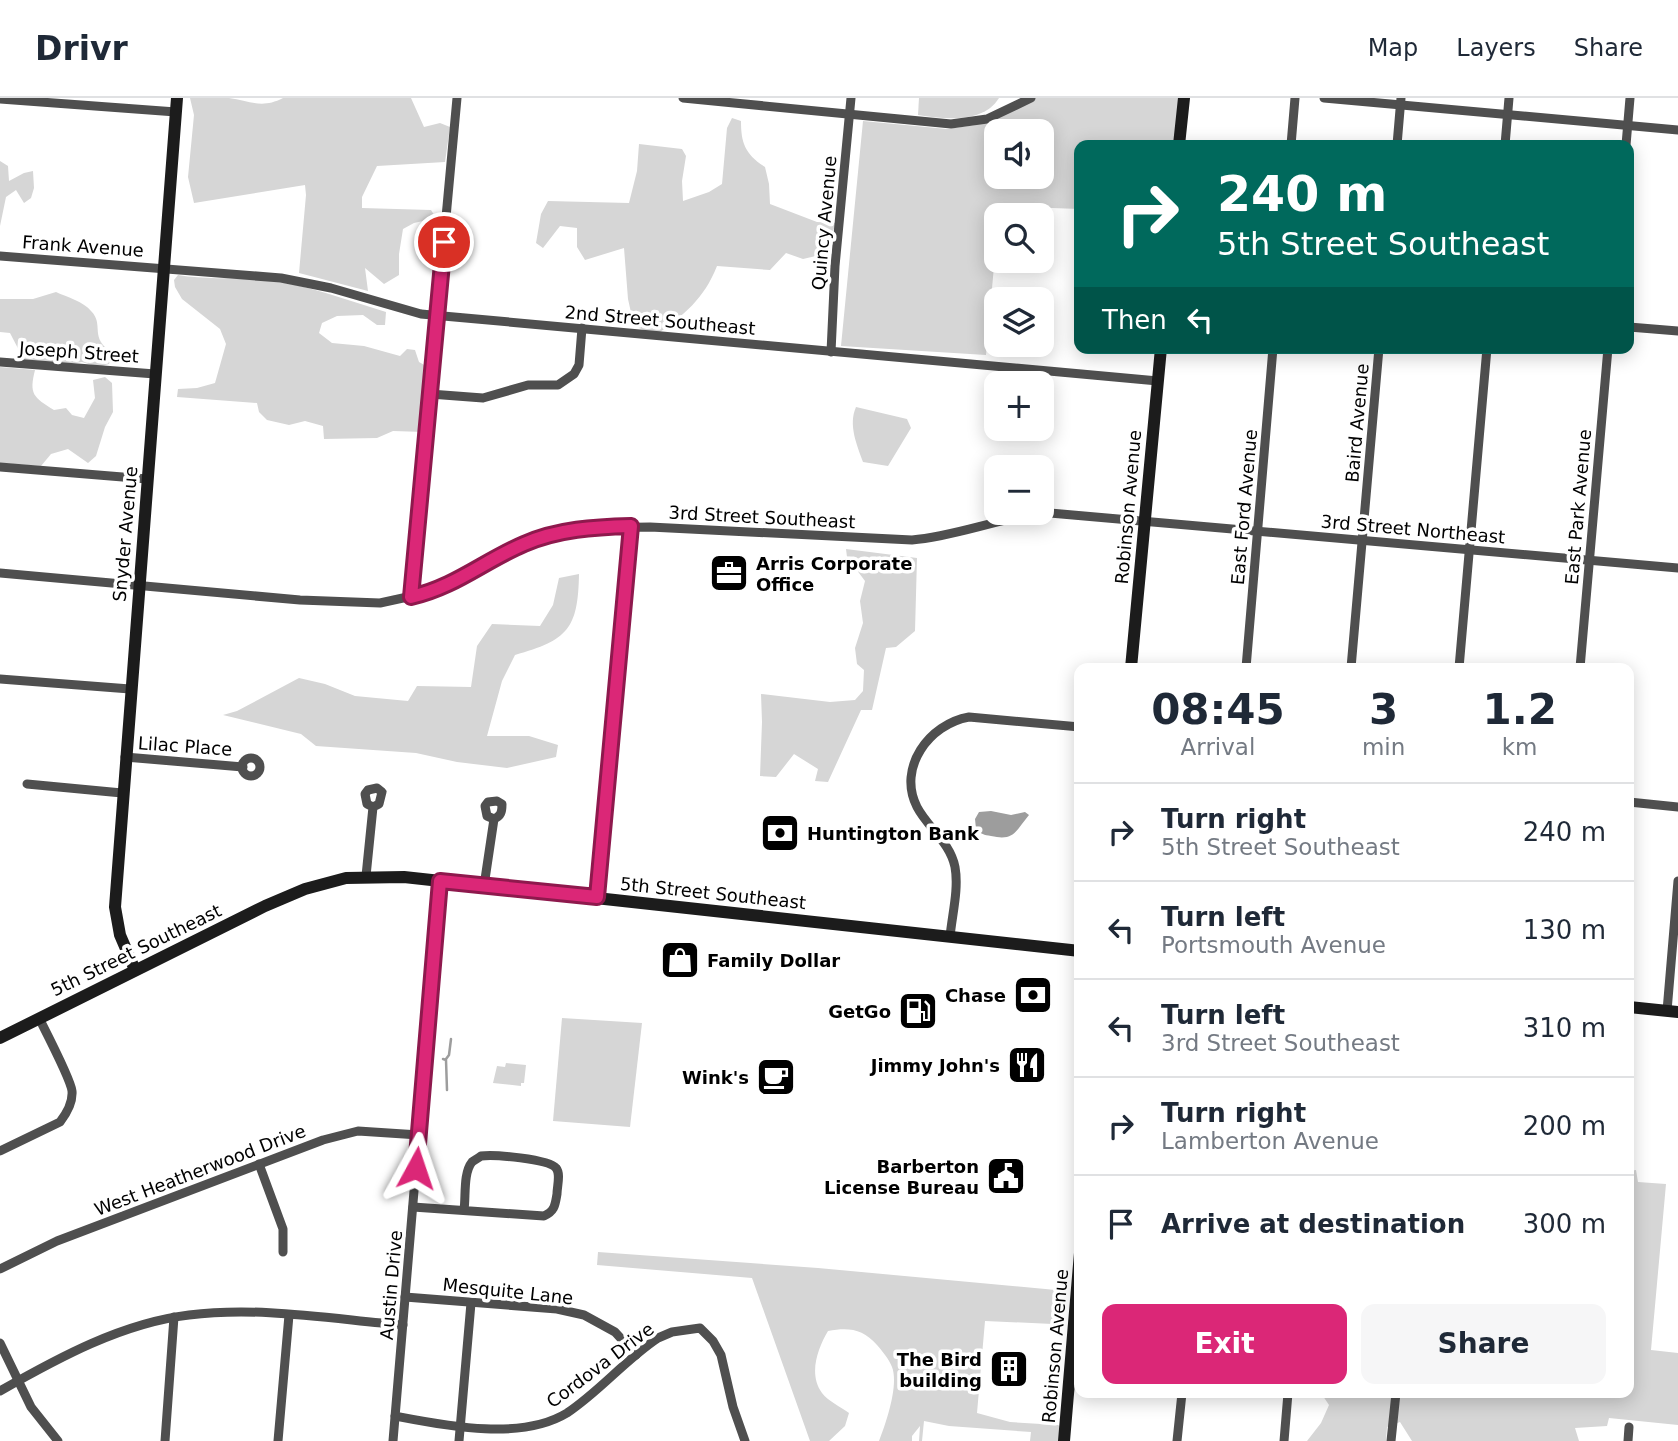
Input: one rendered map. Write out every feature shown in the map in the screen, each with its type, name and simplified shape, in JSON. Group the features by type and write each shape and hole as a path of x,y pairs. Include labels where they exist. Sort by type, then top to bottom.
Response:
{"main road":[{"name":"Snyder Avenue","path":"135,971 120,935 115,907 177,98"},
{"path":"1180,140 1184,98"},
{"name":"Robinson Avenue","path":"1131,663 1160,354"},
{"name":"5th Street Southeast","path":"0,1038 304,889 332,880 366,876 597,897 1074,950"},
{"path":"1634,1008 1672,1012"},
{"name":"Robinson Avenue","path":"1064,1441 1074,1344"}],"street":[{"path":"411,597 457,98"},
{"path":"683,98 937,123 965,123 993,116 1031,98"},
{"name":"Quincy Avenue","path":"831,352 835,266 851,98"},
{"path":"1291,140 1295,98"},
{"path":"1324,98 1400,101 1678,130"},
{"path":"1505,140 1509,98"},
{"path":"1626,140 1630,98"},
{"path":"0,99 176,112"},
{"path":"1397,140 1400,101"},
{"name":"Frank Avenue","path":"0,256 164,268"},
{"name":"2nd Street Southeast","path":"164,268 295,280 400,309 437,315 1158,381"},
{"path":"1634,327 1678,331"},
{"path":"430,394 483,398 528,385 558,385 574,374 579,365 582,328"},
{"name":"East Ford Avenue","path":"1245,663 1273,354"},
{"name":"Baird Avenue","path":"1351,663 1378,354"},
{"path":"1459,663 1486,354"},
{"name":"East Park Avenue","path":"1580,663 1607,354"},
{"name":"Joseph Street","path":"0,362 155,374"},
{"path":"0,467 147,479"},
{"name":"3rd Street Southeast","path":"0,573 351,603 380,603 411,597 453,583 515,548 544,536 589,528 631,526 912,540 946,536 1038,514 1072,513 1144,521"},
{"name":"3rd Street Northeast","path":"1144,521 1678,568"},
{"path":"597,897 631,526"},
{"path":"0,679 130,689"},
{"path":"950,937 955,868 946,845 917,807 913,796 913,770 923,746 942,726 969,717 1074,726"},
{"name":"Lilac Place","path":"125,757 243,767"},
{"path":"26,785 122,793"},
{"path":"1634,803 1678,807"},
{"path":"366,876 373,807"},
{"path":"484,886 494,819"},
{"name":"Austin Drive","path":"393,1441 440,881"},
{"path":"1672,1012 1678,881"},
{"path":"0,1151 60,1122 71,1101 72,1088 39,1018"},
{"name":"West Heatherwood Drive","path":"0,1269 57,1241 348,1132 419,1135"},
{"path":"413,1207 544,1216 551,1213 555,1206 559,1175 557,1169 551,1163 531,1159 480,1156 472,1162 468,1172 464,1210"},
{"path":"259,1164 282,1229 283,1252"},
{"name":"Mesquite Lane","path":"405,1297 557,1310 584,1315 615,1332 636,1355"},
{"path":"459,1441 471,1303"},
{"path":"0,1391 107,1337 174,1317 241,1312 403,1325"},
{"path":"278,1441 289,1315"},
{"path":"165,1441 174,1317"},
{"name":"Cordova Drive","path":"395,1416 503,1431 545,1425 568,1413 636,1355 665,1335 701,1328 713,1340 721,1355 733,1407 745,1441"},
{"path":"0,1343 32,1407 58,1441"},
{"path":"1177,1441 1181,1398"},
{"path":"1284,1441 1288,1398"},
{"path":"1391,1441 1395,1398"},
{"path":"1628,1441 1629,1427"}],"shaded area":[{"path":"190,98 229,98 262,104 283,98 411,98 424,127 440,123 450,127 445,162 377,166 362,197 362,208 431,210 436,218 414,223 403,229 399,275 384,284 365,268 368,291 299,273 305,185 194,203 188,177 194,115"},
{"path":"919,98 999,98 992,106 973,116 939,118 918,115"},
{"path":"1031,98 1184,98 1180,140 1074,140 1074,209 1054,208 1054,203 984,203 984,273 993,273 992,287 984,287 984,355 841,346 863,121 947,129 976,125 978,121"},
{"path":"732,118 741,121 746,147 765,167 770,204 817,222 837,223 820,255 803,259 786,253 770,270 717,266 706,288 692,305 656,335 634,326 628,299 624,248 585,260 577,247 577,228 560,226 543,248 536,243 541,214 548,201 629,203 637,171 639,144 682,149 686,156 682,181 683,201 709,192 722,184 727,128"},
{"path":"0,161 8,166 9,181 33,171 34,188 31,198 24,203 16,190 6,197 0,226"},
{"path":"178,275 280,282 386,312 385,325 377,325 363,315 337,316 322,323 319,333 332,343 364,346 400,356 407,349 415,350 419,362 426,366 424,432 393,431 377,438 324,439 323,426 305,421 289,425 267,420 259,412 257,403 177,397 178,389 215,383 226,344 220,329 182,299 175,287 174,280"},
{"path":"56,292 84,305 95,316 101,342 113,353 109,364 98,367 82,362 67,364 24,360 10,333 0,332 0,299 33,299"},
{"path":"0,367 35,370 32,385 34,394 41,402 54,410 66,408 72,415 84,418 95,398 93,380 105,377 112,383 113,412 96,456 88,463 68,449 51,454 41,466 0,463"},
{"path":"856,407 907,419 911,428 888,466 863,462 853,428"},
{"path":"846,549 917,558 915,631 896,647 886,648 872,710 861,710 828,782 815,781 818,769 794,754 776,777 760,776 761,694 830,702 855,700 863,691 864,670 857,664 855,648 863,623 860,601 865,581 847,557"},
{"path":"579,574 576,608 572,620 566,630 547,644 515,655 502,681 487,736 529,736 558,745 556,757 507,768 457,762 416,753 316,746 301,734 223,715 237,711 299,678 325,684 355,696 408,701 417,686 471,687 477,646 492,624 540,626 553,605 559,578"},
{"path":"991,811 1011,815 1025,812 1029,815 1013,834 999,837 984,835 976,829 975,819 979,812"},
{"path":"562,1018 642,1023 630,1127 553,1121"},
{"path":"506,1063 526,1065 524,1083 521,1083 521,1086 493,1083 497,1066 505,1067"},
{"path":"1634,1170 1638,1182 1666,1184 1651,1350 1678,1353 1678,1425 1609,1418 1607,1426 1575,1428 1579,1441 1412,1441 1400,1422 1387,1427 1386,1441 1307,1441 1321,1423 1329,1405 1324,1398 1634,1398"},
{"path":"598,1252 818,1268 1056,1290 1053,1324 985,1321 977,1413 1010,1422 1058,1425 1061,1427 1060,1441 1030,1441 1031,1432 949,1426 924,1421 922,1441 919,1441 920,1426 912,1436 912,1441 879,1441 893,1394 892,1367 872,1340 855,1330 843,1329 828,1331 818,1353 815,1370 822,1393 849,1413 845,1426 829,1441 810,1441 752,1278 597,1265"}],"waterway":[{"path":"446,1059 451,1039"},
{"path":"443,1059 446,1060 447,1090"}],"place":[{"name":"Arris Corporate Office","path":"729,573"},
{"name":"Huntington Bank","path":"780,833"},
{"name":"Family Dollar","path":"680,960"},
{"name":"Chase","path":"1033,995"},
{"name":"GetGo","path":"918,1011"},
{"name":"Jimmy John's","path":"1027,1065"},
{"name":"Wink's","path":"776,1077"},
{"name":"Barberton License Bureau","path":"1006,1176"},
{"name":"The Bird building","path":"1009,1369"}],"route":[{"path":"416,1168 440,881 597,897 631,526 589,528 544,536 515,548 453,583 411,597 444,242"}]}
